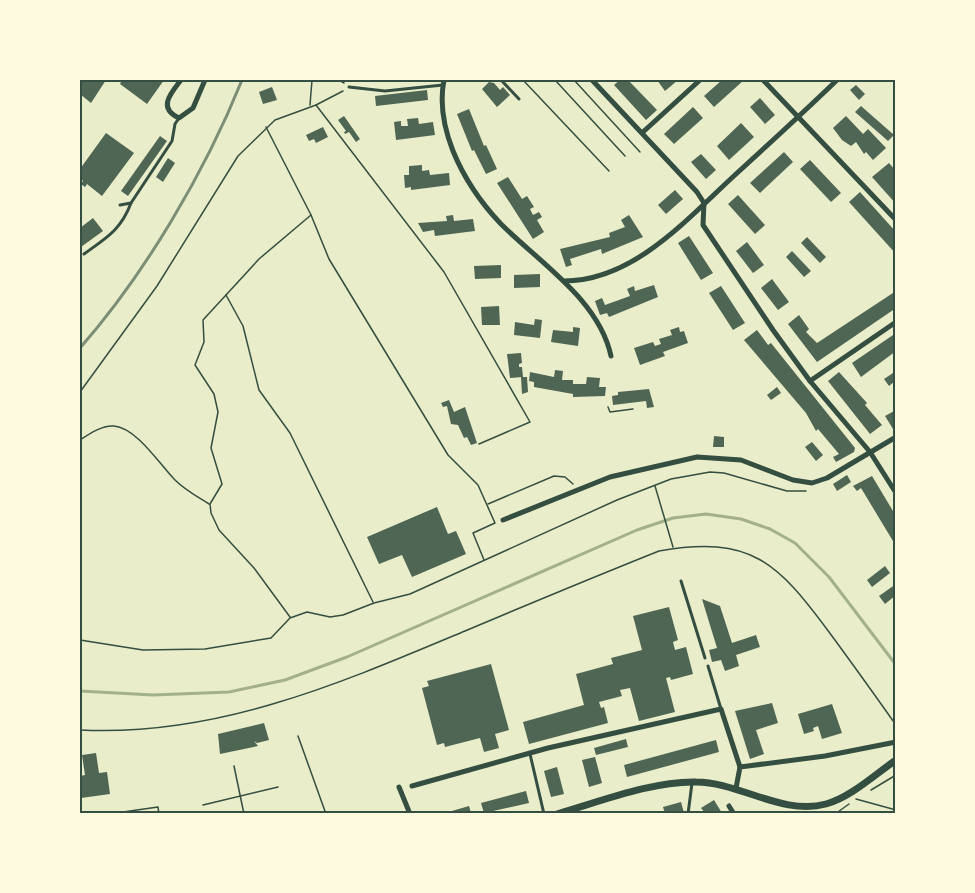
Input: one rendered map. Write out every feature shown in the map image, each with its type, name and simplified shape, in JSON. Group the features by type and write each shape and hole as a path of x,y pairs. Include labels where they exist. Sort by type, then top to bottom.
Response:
{"street":[{"path":"181,80 167,99 166,107 171,114 179,118 193,108 205,80"},
{"path":"592,80 698,192 704,203 703,225 772,330 810,381 870,452 896,493"},
{"path":"643,132 700,80"},
{"path":"763,80 896,220"},
{"path":"564,281 579,281 597,276 634,259 681,225 837,80"},
{"path":"443,82 442,114 446,132 470,184 500,222 564,281 606,335 611,356"},
{"path":"810,381 896,321"},
{"path":"503,520 575,489 653,465 713,457 741,460 793,480 812,483 827,478 896,437"},
{"path":"412,786 530,754 721,709 740,768 736,788"},
{"path":"740,768 825,756 896,742"},
{"path":"557,813 660,786 693,782 736,788 805,810 841,798 896,760"},
{"path":"399,787 410,813"},
{"path":"729,806 734,813"}],"lane":[{"path":"501,80 519,99"},
{"path":"349,87 385,91 443,82"},
{"path":"84,254 124,221 131,203 172,141 175,124 179,118"},
{"path":"120,204 131,203"},
{"path":"681,581 705,658"},
{"path":"708,666 721,709"},
{"path":"530,754 544,813"},
{"path":"688,813 693,782"}],"path":[{"path":"310,107 312,80"},
{"path":"524,80 609,171"},
{"path":"555,80 625,156"},
{"path":"574,80 640,152"},
{"path":"80,392 157,286 238,156 275,120 315,105 349,87"},
{"path":"315,105 444,272 530,422 479,444"},
{"path":"266,127 311,215 329,259 386,348 442,446 452,461 474,480 487,504 495,523 473,532 484,561"},
{"path":"290,618 255,568 219,530 211,513 210,504 222,484 211,448 218,412 214,394 195,365 204,342 203,320 259,259 311,215"},
{"path":"226,294 243,326 259,390 290,433 374,603"},
{"path":"608,407 610,412 615,413 633,410"},
{"path":"80,440 102,428 113,426 122,429 156,457 176,481 210,504"},
{"path":"80,640 143,650 205,649 271,638 290,618 307,612 330,617 343,615 374,603 410,594 654,485 710,472 738,475 787,491 813,489"},
{"path":"487,504 554,476 566,477 575,489"},
{"path":"654,485 673,548"},
{"path":"80,730 118,732 258,710 338,684 659,551 673,548 720,546 747,553 774,566 797,588 896,725"},
{"path":"298,736 326,813"},
{"path":"234,766 244,813"},
{"path":"203,805 278,787"},
{"path":"841,798 896,810"},
{"path":"109,813 158,807 159,813"}],"building":[{"path":"81,80 106,80 91,103 80,94"},
{"path":"122,80 164,80 147,104 120,84"},
{"path":"620,80 628,80 657,110 646,120 614,85"},
{"path":"657,80 678,80 665,91"},
{"path":"722,80 744,80 714,107 704,96"},
{"path":"489,82 494,83 500,90 503,87 510,95 497,107 482,89"},
{"path":"856,85 865,94 859,100 850,90"},
{"path":"272,87 277,100 263,104 259,92"},
{"path":"427,90 428,100 376,106 375,96"},
{"path":"760,98 775,115 765,124 750,107"},
{"path":"861,106 894,135 888,141 855,112"},
{"path":"693,107 703,118 674,144 664,134"},
{"path":"469,109 484,146 486,145 497,169 486,174 474,150 472,151 457,114"},
{"path":"344,116 360,139 356,142 349,132 345,134 346,131 338,120"},
{"path":"846,116 863,134 868,129 886,148 873,160 866,152 864,154 856,142 851,146 842,140 833,128"},
{"path":"418,118 419,124 433,122 435,135 396,140 394,122 401,121 401,126 408,126 407,119"},
{"path":"741,123 754,137 729,160 717,146"},
{"path":"323,127 328,137 316,143 314,139 309,141 306,135"},
{"path":"106,133 134,153 102,196 87,184 85,187 81,184 83,181 80,178 80,169"},
{"path":"160,136 167,141 128,196 121,191"},
{"path":"784,152 793,162 760,193 750,183"},
{"path":"701,154 716,170 706,179 691,162"},
{"path":"168,158 175,163 163,182 156,177"},
{"path":"810,160 841,193 831,202 800,169"},
{"path":"889,163 896,171 896,204 872,177"},
{"path":"422,165 422,171 429,170 430,175 449,173 450,185 411,190 411,187 405,188 404,175 409,175 409,166"},
{"path":"508,177 522,199 527,196 534,207 530,209 533,215 539,212 542,217 537,220 544,232 533,239 497,183"},
{"path":"675,190 683,199 666,214 658,205"},
{"path":"860,192 896,232 896,254 849,202"},
{"path":"738,195 765,225 755,234 728,204"},
{"path":"453,215 454,221 473,219 475,231 435,236 434,230 423,232 418,223 447,221 446,216"},
{"path":"629,215 643,237 602,254 601,249 570,259 572,265 566,267 560,249 610,237 609,233 625,227 621,220"},
{"path":"93,218 103,231 81,247 80,228"},
{"path":"689,236 713,273 701,280 678,243"},
{"path":"807,237 826,257 820,263 801,243"},
{"path":"747,242 764,265 753,273 736,251"},
{"path":"792,251 811,271 804,277 786,257"},
{"path":"501,265 501,278 475,279 474,266"},
{"path":"540,274 540,287 514,288 514,275"},
{"path":"772,279 789,302 778,310 761,288"},
{"path":"654,285 658,297 609,317 607,313 600,315 595,301 602,298 605,305 630,296 627,289 634,286 635,291"},
{"path":"721,286 745,323 733,330 709,293"},
{"path":"896,291 896,308 817,362 788,324 799,315 809,329 806,332 817,343"},
{"path":"499,306 500,325 482,325 481,307"},
{"path":"535,319 542,320 540,338 514,335 515,322 534,325"},
{"path":"573,327 580,328 578,346 551,342 553,330 573,332"},
{"path":"679,327 680,332 684,331 688,343 663,352 665,356 640,365 634,348 653,342 655,346 661,344 659,339 672,335 670,330"},
{"path":"757,330 768,345 771,343 855,448 854,452 836,462 833,457 839,454 818,429 816,431 806,413 744,340"},
{"path":"896,333 896,351 861,377 852,363"},
{"path":"521,353 522,363 519,367 522,367 523,377 510,378 507,354"},
{"path":"555,370 563,371 562,380 573,380 573,384 586,384 587,377 600,378 599,387 606,387 605,396 573,397 573,394 534,387 534,382 529,381 530,372 554,377"},
{"path":"896,371 896,385 894,382 889,386 884,379"},
{"path":"839,372 867,403 865,405 882,425 870,434 828,381"},
{"path":"521,377 527,377 528,392 522,394"},
{"path":"777,387 781,393 771,400 767,395"},
{"path":"649,389 654,407 647,408 646,401 613,405 612,396 618,395 618,392"},
{"path":"449,400 454,412 465,407 477,443 471,445 467,437 464,438 458,425 451,424 447,406 443,407 441,403"},
{"path":"896,410 896,427 893,429 885,416"},
{"path":"714,436 724,437 724,447 713,447"},
{"path":"812,442 823,455 816,461 805,447"},
{"path":"847,475 851,482 837,491 833,484"},
{"path":"872,476 896,516 896,546 861,488 857,491 853,486"},
{"path":"437,507 448,534 456,531 466,554 412,577 402,555 379,564 367,537"},
{"path":"885,566 890,573 872,587 867,580"},
{"path":"896,584 896,595 885,604 879,596"},
{"path":"702,599 720,606 732,643 756,635 760,647 736,655 739,666 725,671 721,660 712,662 709,650 717,648"},
{"path":"669,607 678,640 673,642 675,650 686,647 693,674 671,680 670,677 666,678 675,712 639,721 630,688 620,690 622,696 599,702 601,708 604,707 608,723 529,744 523,722 584,705 576,674 613,664 611,658 642,650 633,616"},
{"path":"491,664 509,730 495,734 499,748 484,752 480,738 445,747 444,743 437,745 422,688 429,686 427,681"},
{"path":"772,703 778,723 756,730 764,754 750,759 735,711"},
{"path":"832,704 842,733 822,739 818,726 813,728 814,731 804,734 798,714"},
{"path":"264,723 269,740 257,743 254,741 258,746 220,754 218,734"},
{"path":"626,739 628,747 596,755 594,748"},
{"path":"716,740 719,752 627,777 624,765"},
{"path":"96,753 99,773 107,772 110,794 81,798 80,776 85,775 82,755"},
{"path":"595,757 602,783 589,787 582,760"},
{"path":"557,767 564,794 551,797 544,771"},
{"path":"526,791 529,803 484,813 481,803"},
{"path":"714,800 722,813 705,813 701,808"},
{"path":"681,802 684,813 665,813 663,807"},
{"path":"469,806 471,813 445,813"}],"waterway":[{"path":"80,691 153,695 229,692 285,680 347,657 637,530 673,518 706,514 741,519 770,529 795,543 829,577 896,665"}],"railway":[{"path":"80,348 128,288 172,221 210,150 242,80"}]}
